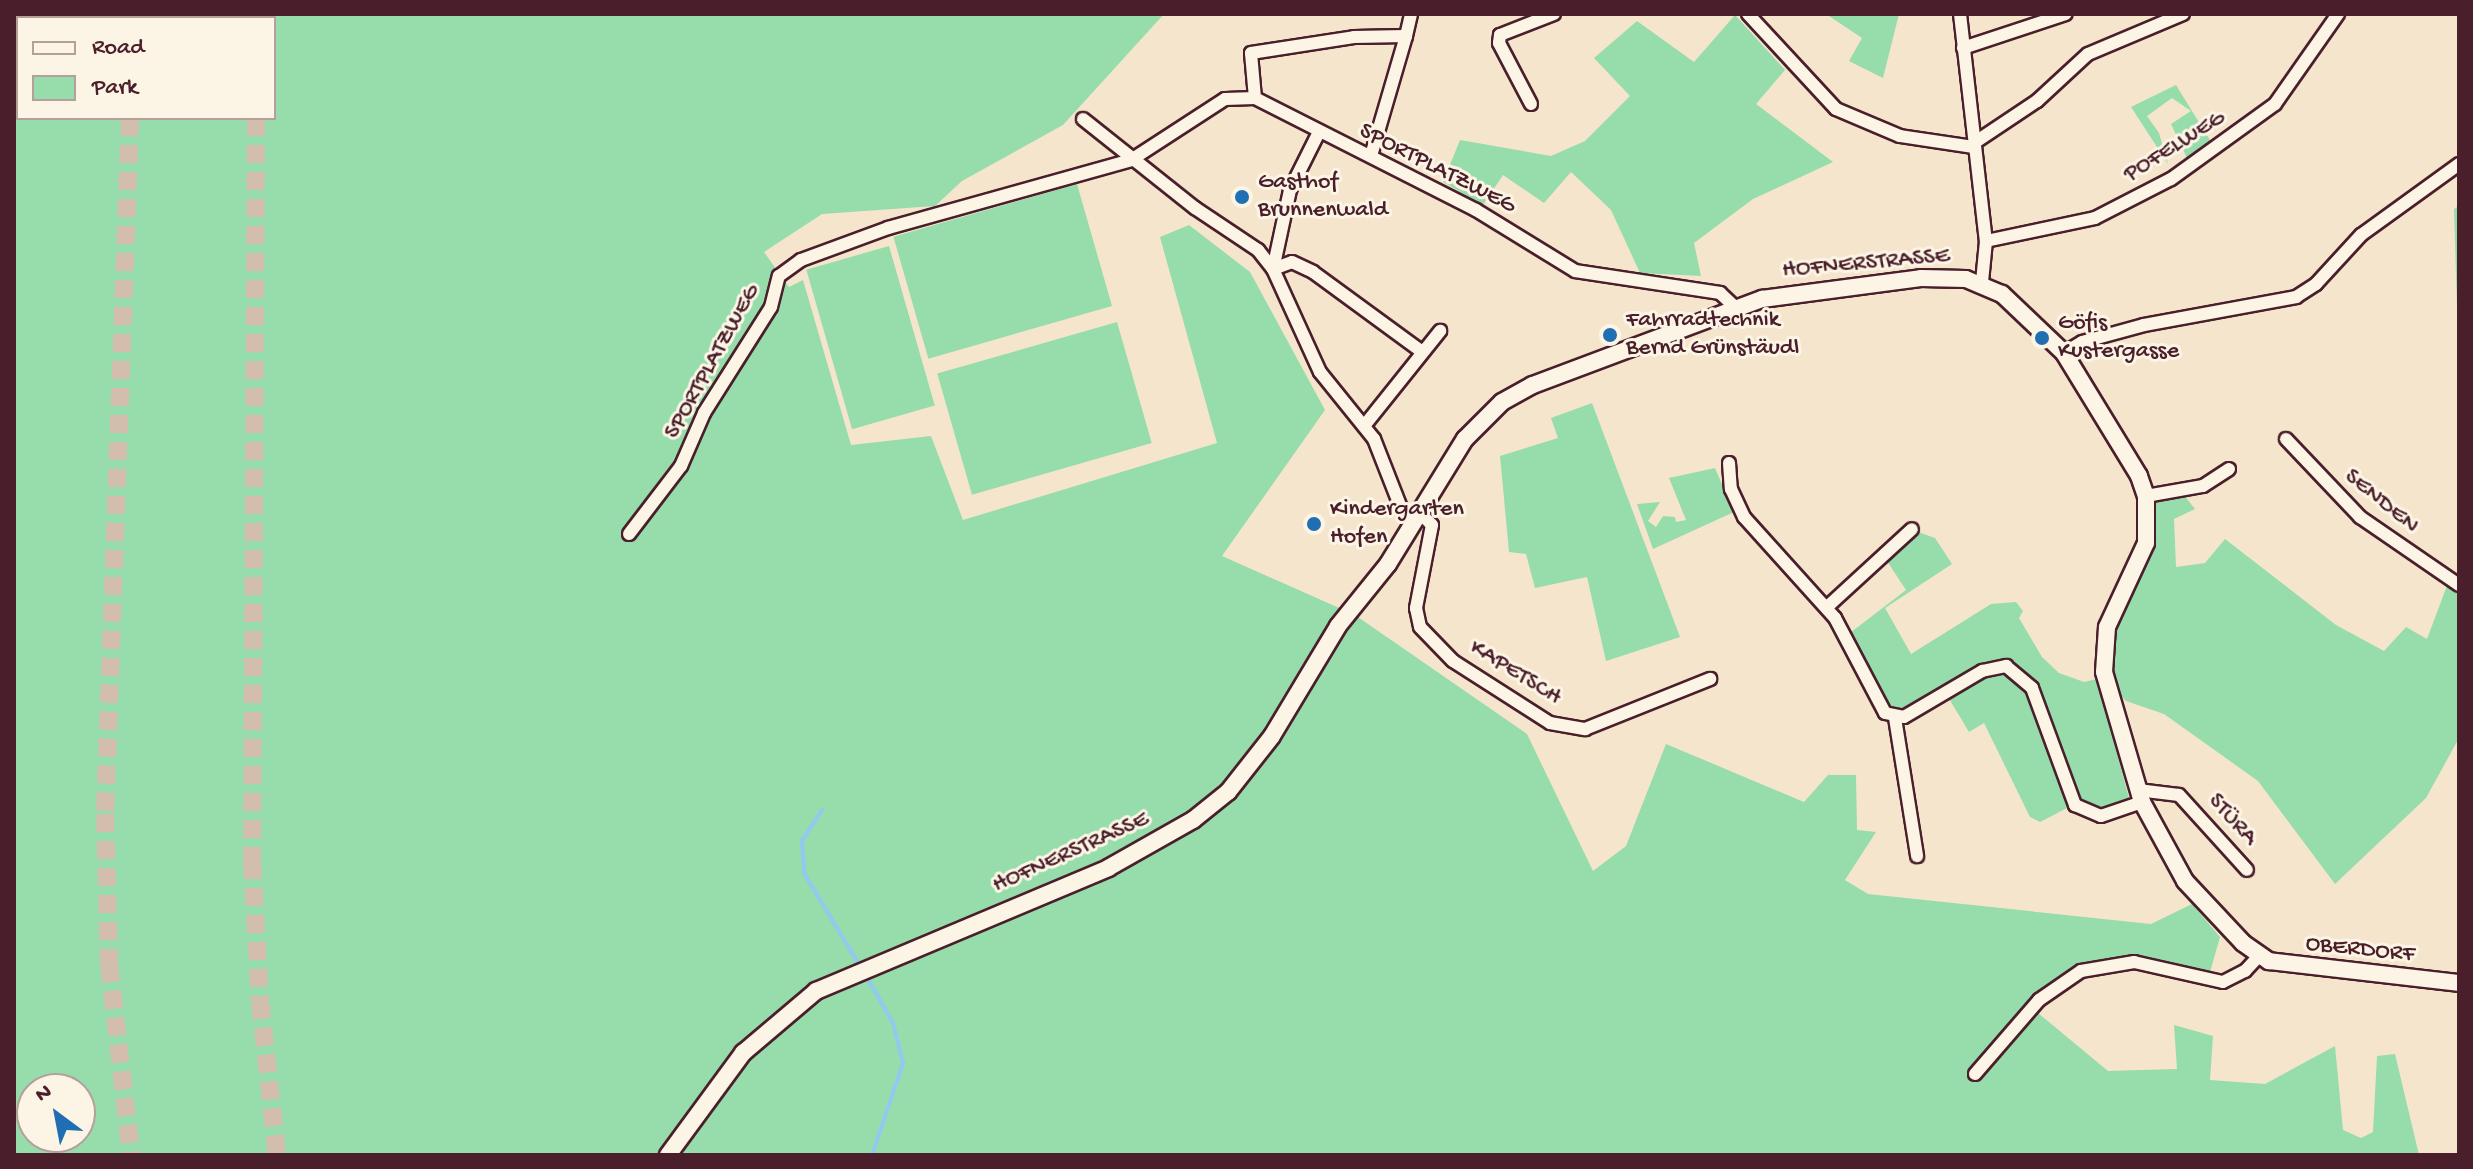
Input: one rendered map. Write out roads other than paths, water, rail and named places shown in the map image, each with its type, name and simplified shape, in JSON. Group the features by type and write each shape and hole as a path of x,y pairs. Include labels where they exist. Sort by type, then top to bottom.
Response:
{"main road":[{"name":"HOFNERSTRASSE","path":"668,1155 743,1053 816,991 850,974 1108,868 1193,820 1255,760 1327,645 1359,615 1370,589 1465,439 1502,402 1533,385 1735,307 1802,292 1921,278 1982,282 2002,294 2064,353 2133,463 2146,496 2146,543 2113,609 2104,647 2104,672 2140,796 2185,881 2259,956"},
{"name":"OBERDORF","path":"2259,956 2283,966 2459,983"}],"street":[{"path":"1371,156 1411,14"},
{"path":"1531,104 1499,43 1500,35 1554,14"},
{"path":"1748,14 1836,109 1900,136 1974,145 2037,101 2079,59 2183,14"},
{"path":"1960,14 1986,241 1982,282"},
{"path":"1963,48 2066,14"},
{"name":"POFELWEG","path":"1986,241 2095,218 2171,179 2275,104 2338,14"},
{"path":"1255,98 1251,53 1354,37 1406,36"},
{"name":"SPORTPLATZWEG","path":"629,534 681,466 704,413 771,307 779,276 801,260 888,228 1131,160 1208,107 1225,99 1255,98 1318,134 1371,156 1487,216 1575,271 1720,293 1735,307"},
{"path":"1083,119 1131,160 1258,250 1273,269 1320,372 1384,456 1403,513 1417,517"},
{"path":"1273,269 1290,190 1318,134"},
{"path":"2064,353 2082,342 2144,325 2296,297 2316,284 2361,235 2459,164"},
{"path":"1273,269 1297,263 1421,351"},
{"path":"1364,426 1440,331"},
{"name":"SENDEN","path":"2286,439 2360,517 2459,585"},
{"path":"1729,463 1731,489 1744,517 1827,607 1885,713 1895,718"},
{"path":"2146,496 2203,486 2229,469"},
{"name":"KAPETSCH","path":"1417,517 1432,525 1416,608 1420,627 1453,661 1550,723 1585,729 1710,679"},
{"path":"1827,607 1912,529"},
{"path":"1895,718 1982,671 2006,666 2032,688 2075,805 2101,816 2140,796"},
{"path":"1895,718 1917,856"},
{"name":"STÜRA","path":"2140,796 2179,795 2247,870"},
{"path":"1975,1074 2032,1007 2081,971 2134,962 2223,982 2245,971 2259,956"}],"waterway":[{"path":"822,810 802,841 804,873 861,968"},
{"path":"866,976 893,1023 903,1063 872,1155"}],"tunnel":[{"path":"130,120 105,814 109,964 131,1155"},
{"path":"256,120 252,861 260,1001 277,1155"}],"place":[{"name":"Gasthof Brunnenwald","path":"1242,197"},
{"name":"Fahrradtechnik Bernd Grünstäudl","path":"1610,335"},
{"name":"Göfis Kustergasse","path":"2042,338"},
{"name":"Kindergarten Hofen","path":"1314,524"}]}
